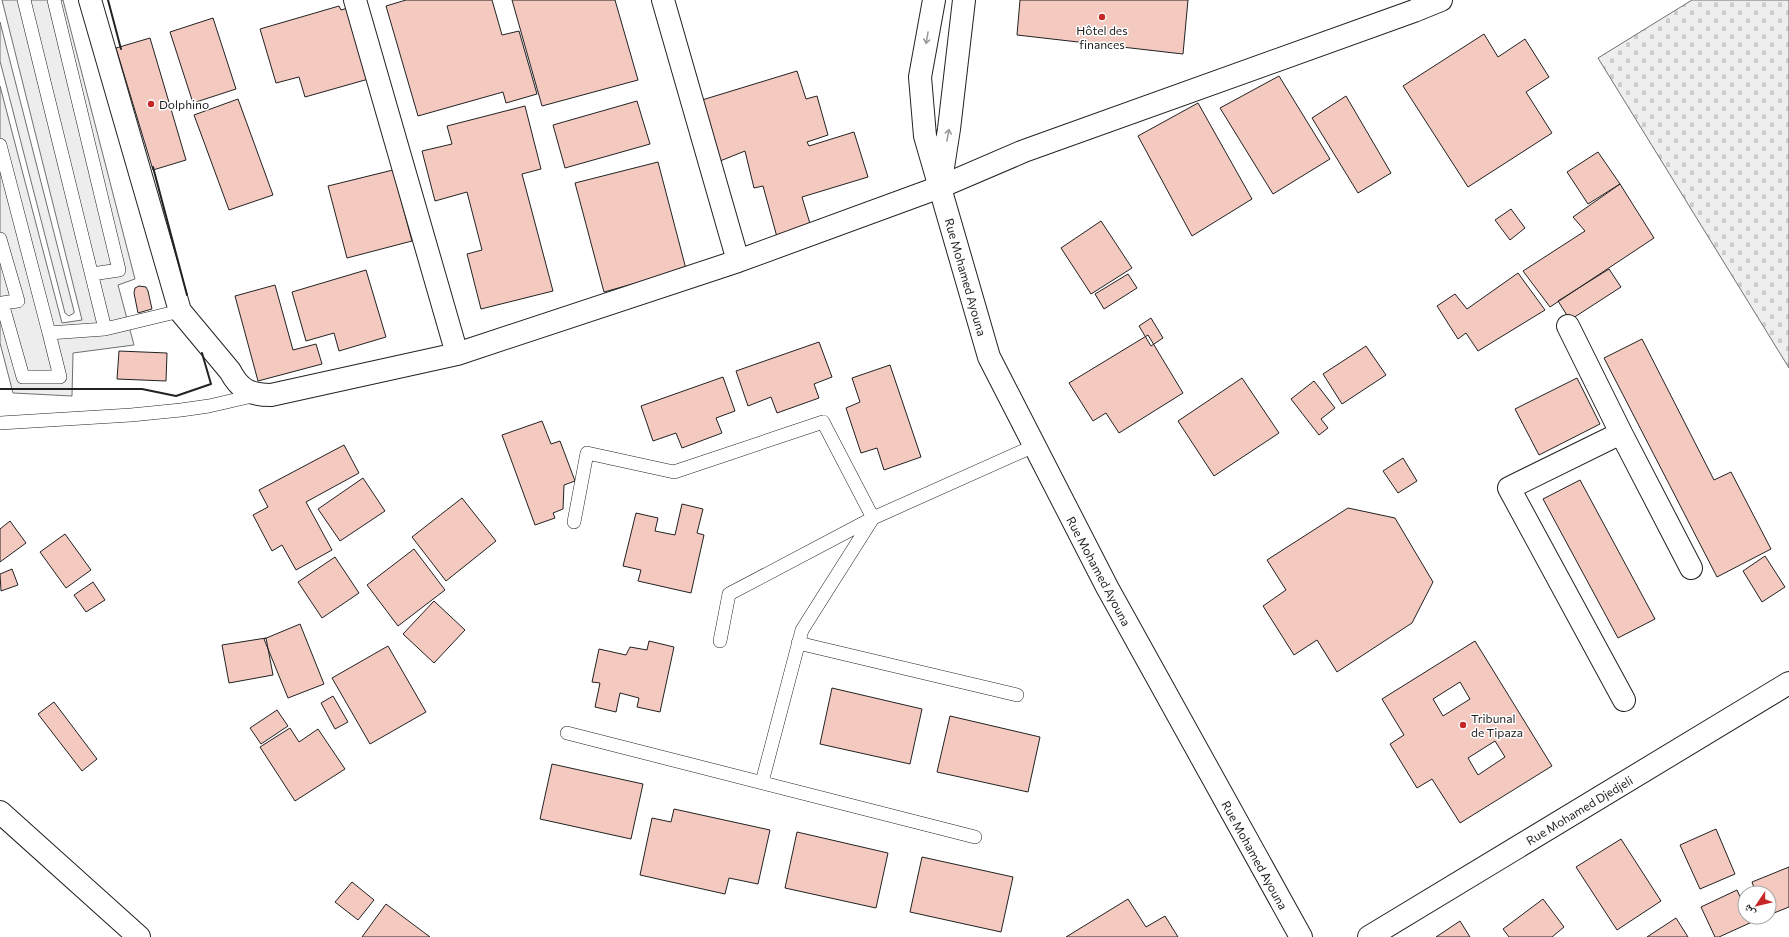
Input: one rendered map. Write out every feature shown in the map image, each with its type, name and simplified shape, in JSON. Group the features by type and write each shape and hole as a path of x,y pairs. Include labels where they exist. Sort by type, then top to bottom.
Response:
{"street":[{"path":"90,0 180,311 230,371 236,381 245,390 258,395 271,394 457,354 738,261 940,187 1024,151 1414,12 1441,0"},
{"path":"355,0 457,354"},
{"path":"663,0 738,261"},
{"name":"Rue Mohamed Ayouna","path":"934,0 920,77 925,136 989,357 1107,587 1300,937"},
{"path":"940,187 950,129 964,0"},
{"path":"1568,326 1621,433 1691,568"},
{"path":"1621,433 1508,488 1624,700"},
{"name":"Rue Mohamed Djedjeli","path":"1369,937 1789,683"},
{"path":"0,812 139,937"}],"lane":[{"path":"24,0 105,329"},
{"path":"54,0 119,270 92,274"},
{"path":"0,145 6,187 49,332 60,377 23,377 2,303 18,301 0,239"},
{"path":"49,332 105,329 180,311"},
{"path":"0,423 131,415 181,410 210,406 258,395"},
{"path":"574,522 587,453 674,472 823,422 873,518"},
{"path":"720,641 729,594 873,518 1034,446"},
{"path":"762,782 802,630 873,518"},
{"path":"798,643 1018,695"},
{"path":"567,733 975,837"}],"green space":[{"path":"1692,0 1789,0 1789,368 1598,58"},
{"path":"0,22 74,311 74,313 69,316 65,313 0,61"}],"shaded area":[{"path":"2,0 63,0 135,279 118,285 134,345 73,353 72,396 13,393 0,343 0,86 62,323 82,320"}],"building":[{"path":"406,0 492,0 502,35 519,31 537,94 506,103 503,92 418,116 386,6"},
{"path":"512,0 615,0 638,80 542,106"},
{"name":"Hôtel des finances","path":"1020,0 1188,0 1183,54 1017,35"},
{"path":"339,6 341,10 351,7 372,78 305,97 299,77 276,83 260,29"},
{"path":"213,18 236,89 193,103 170,32"},
{"path":"1484,34 1498,57 1525,39 1549,77 1526,92 1552,133 1468,187 1403,86"},
{"name":"Dolphino","path":"150,38 186,160 153,170 116,48"},
{"path":"797,71 806,99 817,96 828,135 807,142 809,146 854,132 868,177 802,197 811,227 777,237 763,186 754,188 745,151 720,161 702,100"},
{"path":"1279,76 1330,159 1273,194 1220,108"},
{"path":"1346,96 1391,173 1358,193 1312,118"},
{"path":"238,99 273,195 229,210 194,115"},
{"path":"637,101 650,144 565,168 553,125"},
{"path":"1198,103 1252,199 1192,236 1138,136"},
{"path":"525,106 541,169 522,174 553,291 481,309 467,254 482,250 467,192 435,201 422,151 452,144 447,126"},
{"path":"1598,152 1620,184 1588,204 1567,172"},
{"path":"658,162 686,269 604,292 575,183"},
{"path":"393,170 412,241 347,258 328,186"},
{"path":"1620,184 1654,238 1550,307 1523,271 1585,231 1573,217"},
{"path":"1511,209 1525,228 1510,240 1495,220"},
{"path":"1101,221 1132,268 1091,294 1061,248"},
{"path":"1609,269 1621,287 1570,320 1558,301"},
{"path":"366,270 386,337 339,351 334,333 306,341 292,292"},
{"path":"1518,273 1545,310 1478,351 1466,333 1458,339 1437,306 1455,294 1467,309"},
{"path":"1128,274 1137,288 1104,309 1095,294"},
{"path":"275,285 293,350 316,344 322,364 258,381 235,296"},
{"path":"139,286 146,287 152,309 138,313 134,293 135,288"},
{"path":"1151,318 1163,338 1151,346 1139,326"},
{"path":"1148,335 1183,393 1119,433 1106,413 1093,421 1069,383"},
{"path":"1642,339 1714,480 1731,472 1771,549 1717,577 1604,358"},
{"path":"819,342 832,377 814,384 819,398 777,413 771,397 748,406 736,371"},
{"path":"1366,346 1386,375 1342,404 1323,374"},
{"path":"119,351 167,353 166,381 117,379"},
{"path":"890,365 921,457 884,470 877,448 861,453 846,408 860,402 852,378"},
{"path":"723,377 735,411 716,418 722,433 682,448 676,433 653,441 641,406"},
{"path":"1242,378 1279,433 1214,476 1178,421"},
{"path":"1577,378 1600,424 1539,455 1515,409"},
{"path":"1314,381 1335,408 1321,419 1328,428 1319,435 1291,399"},
{"path":"542,421 551,444 560,441 575,481 564,485 563,509 553,513 555,518 535,525 502,435"},
{"path":"344,445 359,473 306,502 332,550 296,570 282,545 272,551 253,515 268,507 259,490"},
{"path":"1403,458 1417,481 1398,493 1383,471"},
{"path":"363,478 385,511 340,541 318,509"},
{"path":"1580,480 1655,619 1618,638 1543,499"},
{"path":"462,498 496,541 446,581 412,537"},
{"path":"682,504 703,509 697,533 704,535 691,593 638,581 641,570 623,566 636,513 658,518 655,531 675,535"},
{"path":"1348,508 1395,518 1433,582 1412,623 1337,672 1317,640 1294,655 1263,606 1286,590 1267,560"},
{"path":"10,521 26,543 0,562 0,529"},
{"path":"65,534 91,570 66,588 40,552"},
{"path":"414,549 445,590 398,626 367,585"},
{"path":"1765,556 1785,587 1762,602 1743,571"},
{"path":"335,557 359,593 322,618 298,582"},
{"path":"12,569 18,585 1,591 0,574"},
{"path":"93,582 105,600 86,612 74,595"},
{"path":"434,601 465,630 434,663 403,634"},
{"path":"300,624 324,684 288,698 264,639"},
{"path":"266,638 273,675 229,683 222,645"},
{"path":"649,641 674,647 660,712 637,707 639,698 620,693 616,712 595,707 600,683 592,682 599,649 626,655 630,647 647,650"},
{"name":"Tribunal de Tipaza","path":"1475,641 1552,766 1460,823 1432,779 1417,788 1390,744 1404,735 1382,699","holes":["1460,682 1470,699 1443,716 1433,699","1495,741 1505,757 1478,775 1468,758"]},
{"path":"388,646 426,712 370,744 332,678"},
{"path":"832,688 922,709 910,764 820,744"},
{"path":"333,696 348,722 335,729 321,703"},
{"path":"54,702 97,759 82,771 38,714"},
{"path":"277,710 288,726 261,744 250,728"},
{"path":"950,716 1040,737 1028,792 937,772"},
{"path":"290,728 299,742 318,729 345,769 295,801 260,747"},
{"path":"552,764 643,784 631,839 540,819"},
{"path":"674,809 770,830 758,884 729,878 725,894 640,875 652,818 671,822"},
{"path":"1716,829 1735,874 1700,889 1680,845"},
{"path":"797,832 888,853 876,908 785,888"},
{"path":"1621,839 1661,901 1617,930 1576,867"},
{"path":"922,857 1013,877 1001,932 910,912"},
{"path":"1789,867 1789,907 1777,912 1777,885 1753,885 1752,882"},
{"path":"352,882 374,900 358,920 335,902"},
{"path":"1737,890 1737,925 1745,925 1719,937 1715,937 1701,907"},
{"path":"1128,899 1146,927 1165,916 1178,937 1066,937"},
{"path":"1543,899 1564,927 1552,937 1509,937 1503,929"},
{"path":"386,904 430,937 362,937"},
{"path":"1676,918 1688,937 1647,937"},
{"path":"1460,921 1470,937 1436,937"}],"wall":[{"path":"108,0 121,49"},
{"path":"153,167 187,295"},
{"path":"0,389 142,389 176,396 211,384 202,353"}],"place":[{"name":"Hôtel des finances","path":"1102,17"},
{"name":"Dolphino","path":"151,104"},
{"name":"Tribunal de Tipaza","path":"1463,725"}]}
